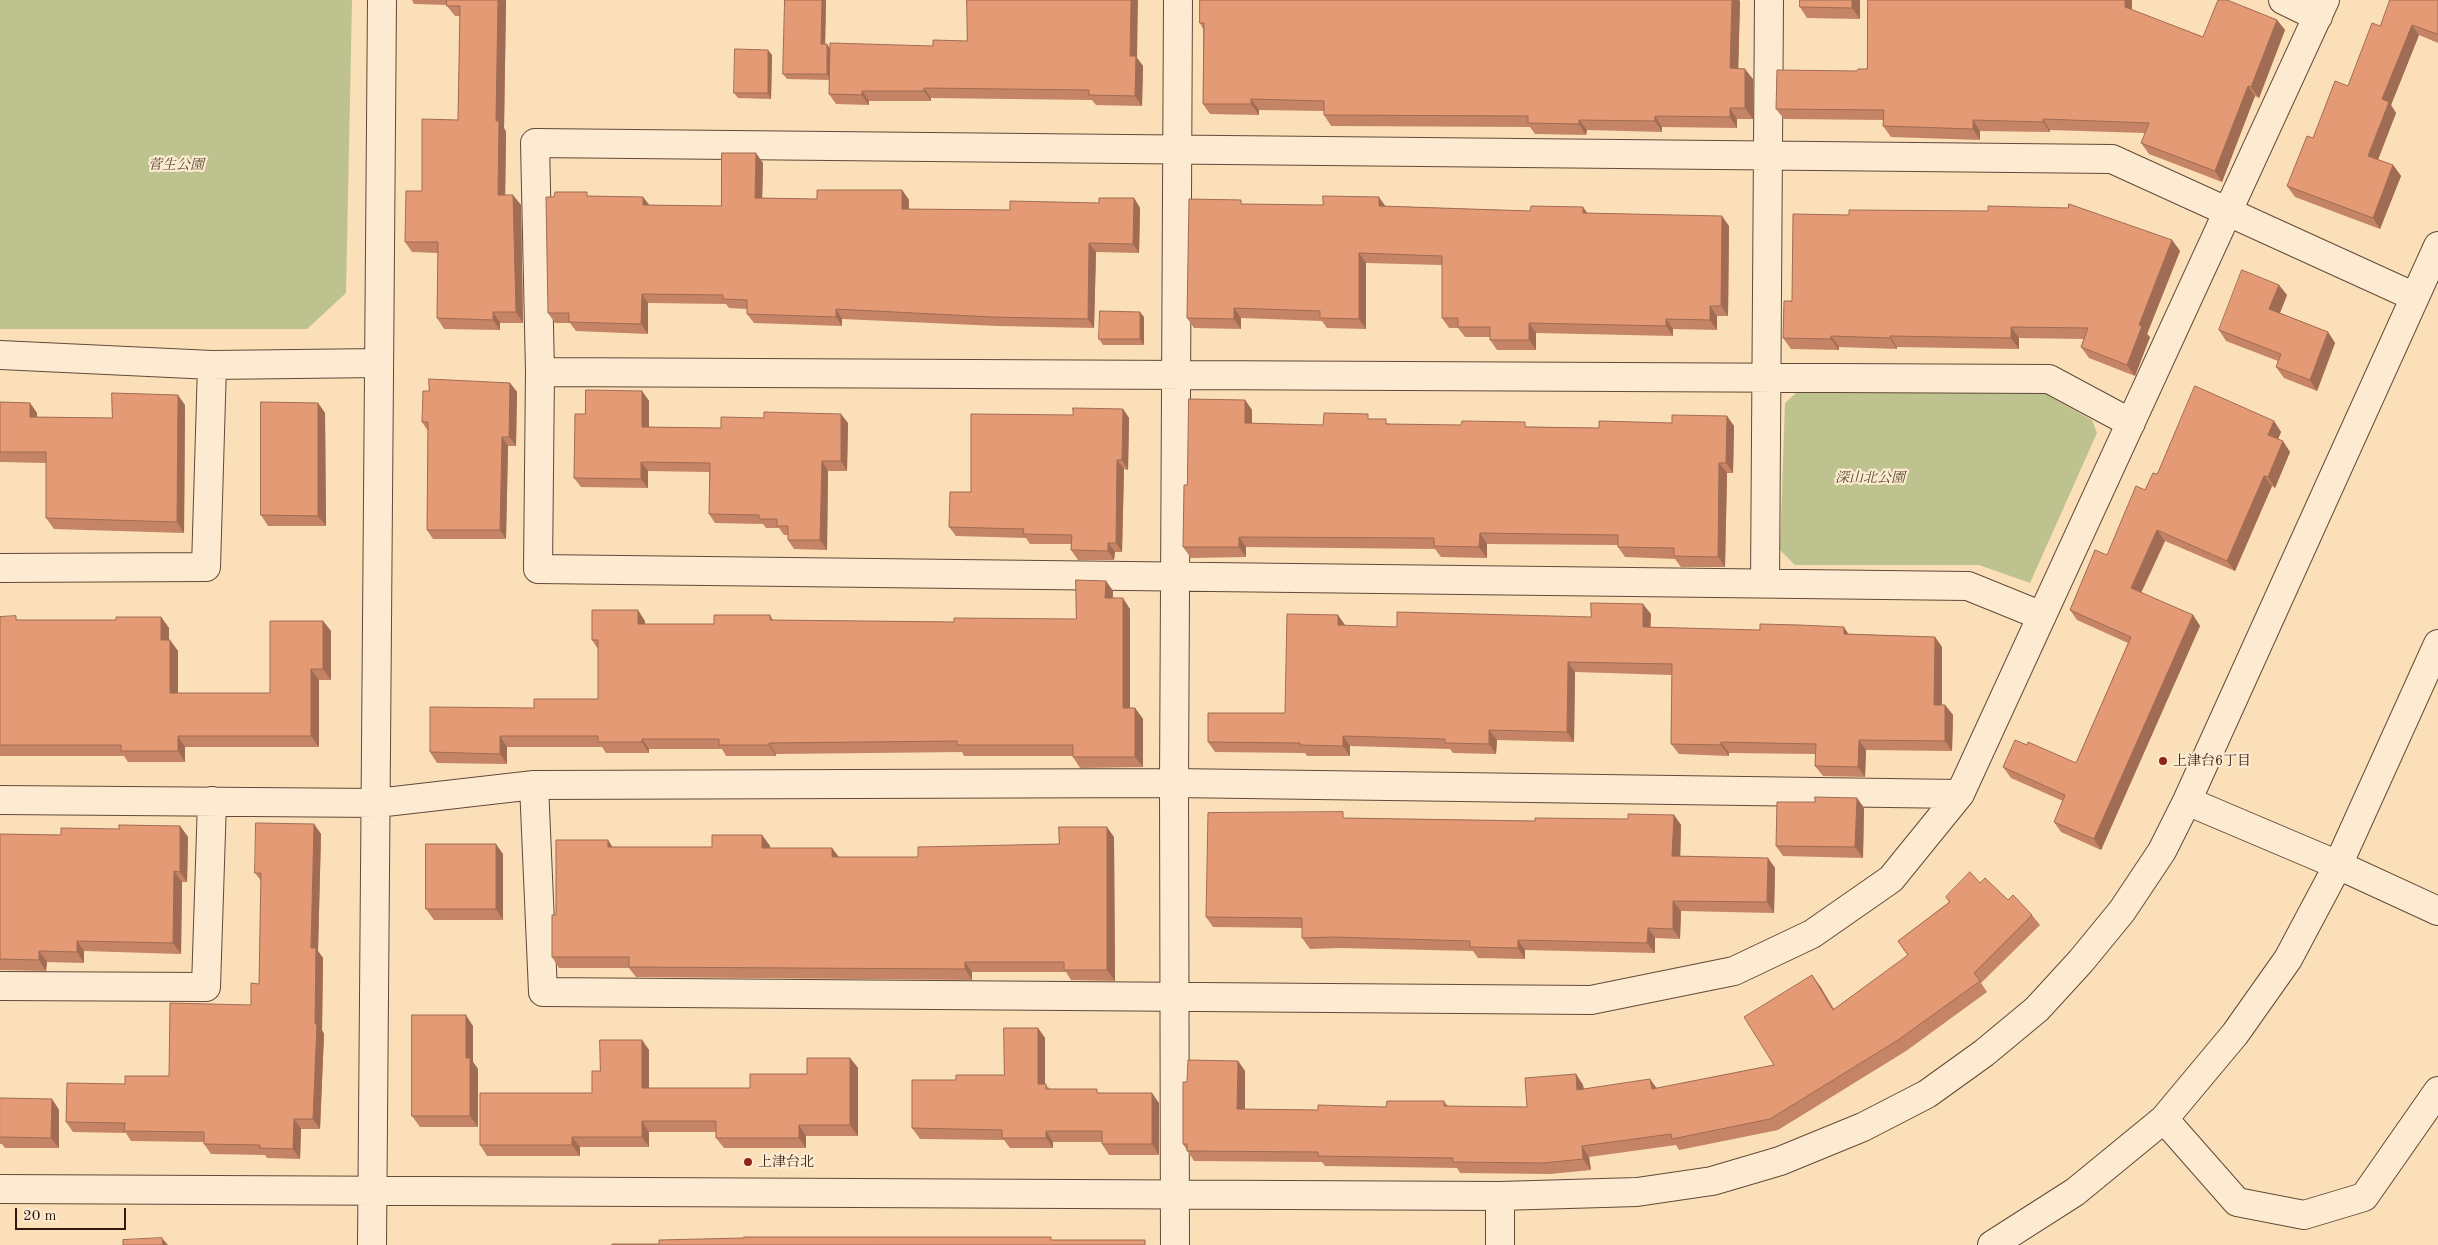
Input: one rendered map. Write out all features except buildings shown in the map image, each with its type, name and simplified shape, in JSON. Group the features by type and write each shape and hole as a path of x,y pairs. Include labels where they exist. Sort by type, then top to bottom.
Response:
{"street":[{"path":"372,1245 382,0"},
{"path":"1175,1245 1174,783 1178,0"},
{"path":"1765,583 1769,0"},
{"path":"534,785 543,992 1175,995 1591,1000 1734,971 1812,934 1892,879 1960,794 2322,8 2283,0"},
{"path":"2042,616 1968,586 538,569 540,372 535,143 2112,160 2415,297"},
{"path":"0,1189 1500,1196 1637,1192 1712,1181 1780,1162 1864,1127 1927,1094 1984,1053 2037,1009 2081,961 2122,911 2162,851 2187,801 2438,246"},
{"path":"0,355 212,365 379,363"},
{"path":"0,568 206,567 212,365"},
{"path":"540,372 2049,379 2131,423"},
{"path":"1992,1245 2075,1192 2164,1120 2235,1034 2288,960 2338,865 2438,644"},
{"path":"0,800 377,802 534,785 1174,783 1960,794"},
{"path":"0,986 206,987 212,801"},
{"path":"2187,801 2338,865 2438,911"},
{"path":"2164,1120 2237,1202 2304,1215 2364,1197 2438,1091"},
{"path":"1500,1196 1500,1245"}],"green space":[{"name":"菅生公園","path":"0,0 352,0 346,293 307,329 0,329"},
{"name":"深山北公園","path":"1798,391 2042,392 2092,420 2097,433 2030,583 1979,565 1795,565 1780,550 1785,403"}],"place":[{"name":"上津台6丁目","path":"2163,761"},
{"name":"上津台北","path":"748,1162"}]}
